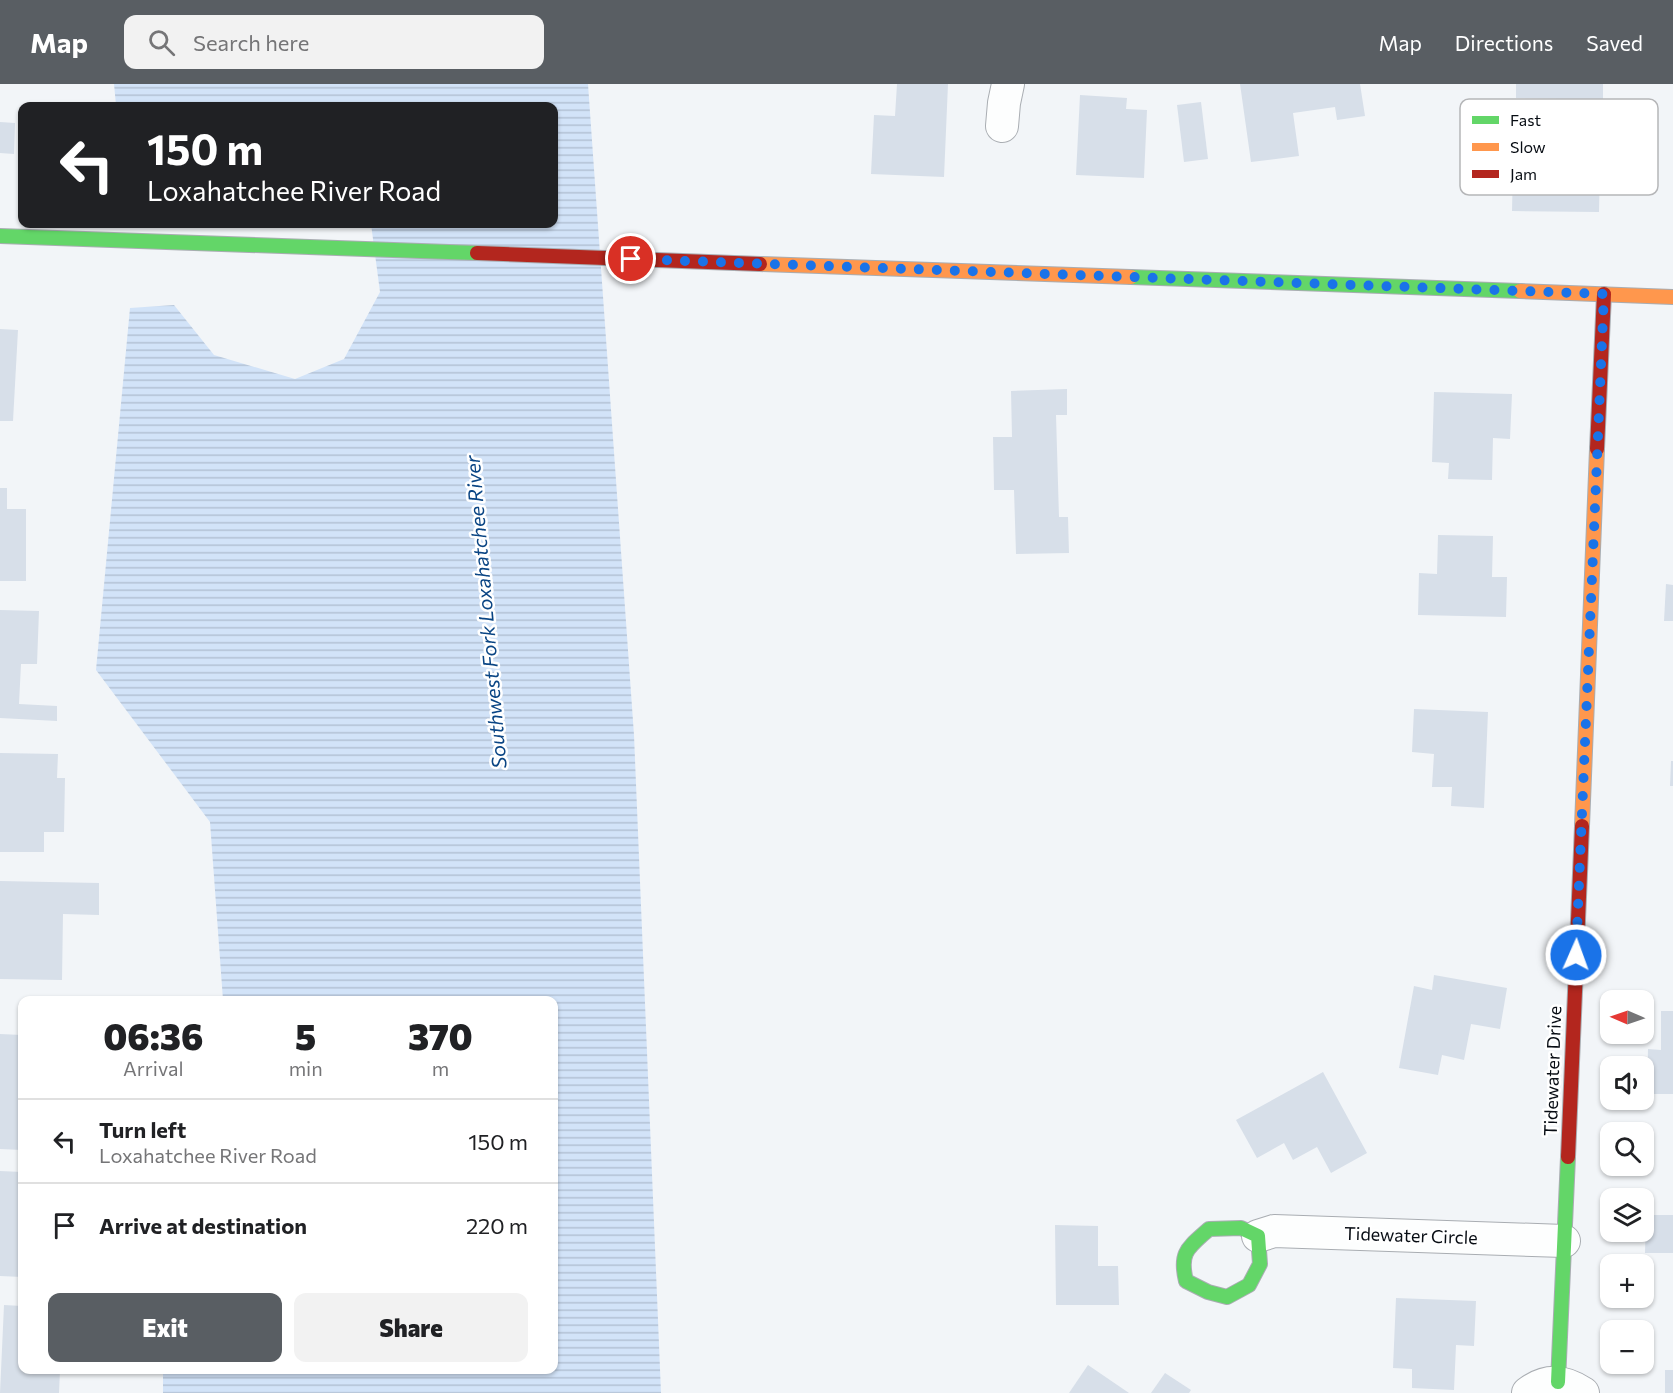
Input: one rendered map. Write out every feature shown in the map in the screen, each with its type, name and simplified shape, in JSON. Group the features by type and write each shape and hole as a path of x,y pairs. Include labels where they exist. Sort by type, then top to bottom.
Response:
{"street":[{"path":"1002,126 1008,84"},
{"path":"0,236 1673,297"},
{"name":"Tidewater Drive","path":"1570,1387 1564,1241 1604,294"},
{"name":"Tidewater Circle","path":"1258,1236 1260,1264 1250,1285 1227,1296 1208,1292 1186,1281 1182,1264 1188,1248 1209,1229 1241,1228 1258,1236 1274,1231 1564,1241"},
{"path":"1528,1393 1546,1383 1570,1387"}],"water":[{"name":"Southwest Fork Loxahatchee River","path":"114,84 588,84 634,735 661,1393 163,1393 163,1374 558,1374 558,996 223,996 210,822 96,670 130,308 174,305 214,355 295,379 344,359 380,292 372,228 558,228 558,102 116,102"}],"building":[{"path":"897,84 948,84 944,177 871,174 874,115 895,116"},
{"path":"1240,84 1360,84 1365,116 1337,120 1335,107 1293,113 1299,156 1251,162"},
{"path":"1516,84 1603,84 1603,99 1516,98"},
{"path":"1080,95 1127,98 1126,109 1147,110 1144,178 1076,175"},
{"path":"1201,102 1208,159 1184,162 1177,105"},
{"path":"0,122 15,123 14,154 0,153"},
{"path":"1512,195 1599,195 1599,212 1512,211"},
{"path":"0,329 18,330 13,421 0,421"},
{"path":"1067,389 1067,415 1056,415 1059,517 1068,517 1069,553 1016,554 1014,490 994,490 993,437 1012,437 1011,391"},
{"path":"1434,392 1512,394 1510,439 1493,438 1492,480 1448,479 1449,463 1432,462"},
{"path":"0,488 7,488 7,509 26,509 26,581 0,581"},
{"path":"1438,535 1493,536 1492,577 1507,577 1506,617 1418,615 1419,573 1437,574"},
{"path":"1666,584 1673,585 1673,621 1664,621"},
{"path":"0,610 39,611 37,664 21,664 19,704 57,706 57,721 0,718"},
{"path":"1414,709 1488,712 1484,808 1451,806 1452,787 1432,787 1434,754 1412,752"},
{"path":"0,753 58,754 57,778 65,778 64,832 44,832 44,852 0,852"},
{"path":"1671,761 1673,761 1673,786 1670,786"},
{"path":"0,881 99,883 99,915 63,914 62,980 0,979"},
{"path":"1434,975 1507,988 1500,1029 1471,1024 1464,1060 1442,1055 1438,1075 1399,1068 1414,986 1432,990"},
{"path":"1661,1011 1673,1011 1673,1094 1654,1094 1654,1056 1648,1056 1648,1049 1661,1050"},
{"path":"0,1034 18,1035 18,1150 0,1149"},
{"path":"1323,1072 1367,1153 1331,1173 1317,1147 1293,1160 1284,1143 1257,1158 1236,1120"},
{"path":"0,1171 18,1172 18,1277 0,1276"},
{"path":"1654,1215 1673,1215 1673,1253 1645,1253 1645,1242 1654,1242"},
{"path":"1055,1225 1098,1226 1098,1266 1118,1266 1119,1305 1056,1305"},
{"path":"1396,1298 1476,1301 1474,1346 1456,1345 1454,1390 1412,1388 1412,1369 1393,1368"},
{"path":"4,1305 18,1306 18,1374 60,1374 59,1393 0,1393"},
{"path":"1088,1365 1129,1393 1069,1393"},
{"path":"1665,1370 1673,1370 1673,1393 1665,1393"},
{"path":"1165,1373 1191,1390 1189,1393 1151,1393"}],"traffic: fast":[{"path":"0,236 477,253"},
{"path":"1131,277 1520,291"},
{"path":"1558,1382 1568,1157"},
{"path":"1241,1228 1258,1236 1260,1264 1249,1285 1227,1297 1208,1292 1186,1281 1185,1257 1196,1241 1209,1229 1241,1228"}],"traffic: slow":[{"path":"760,264 1131,277"},
{"path":"1520,291 1673,297"},
{"path":"1582,826 1597,449"}],"traffic: jam":[{"path":"477,253 760,264"},
{"path":"1597,449 1604,294"},
{"path":"1568,1157 1582,826"}],"route":[{"path":"631,259 1604,294 1576,955"}]}
